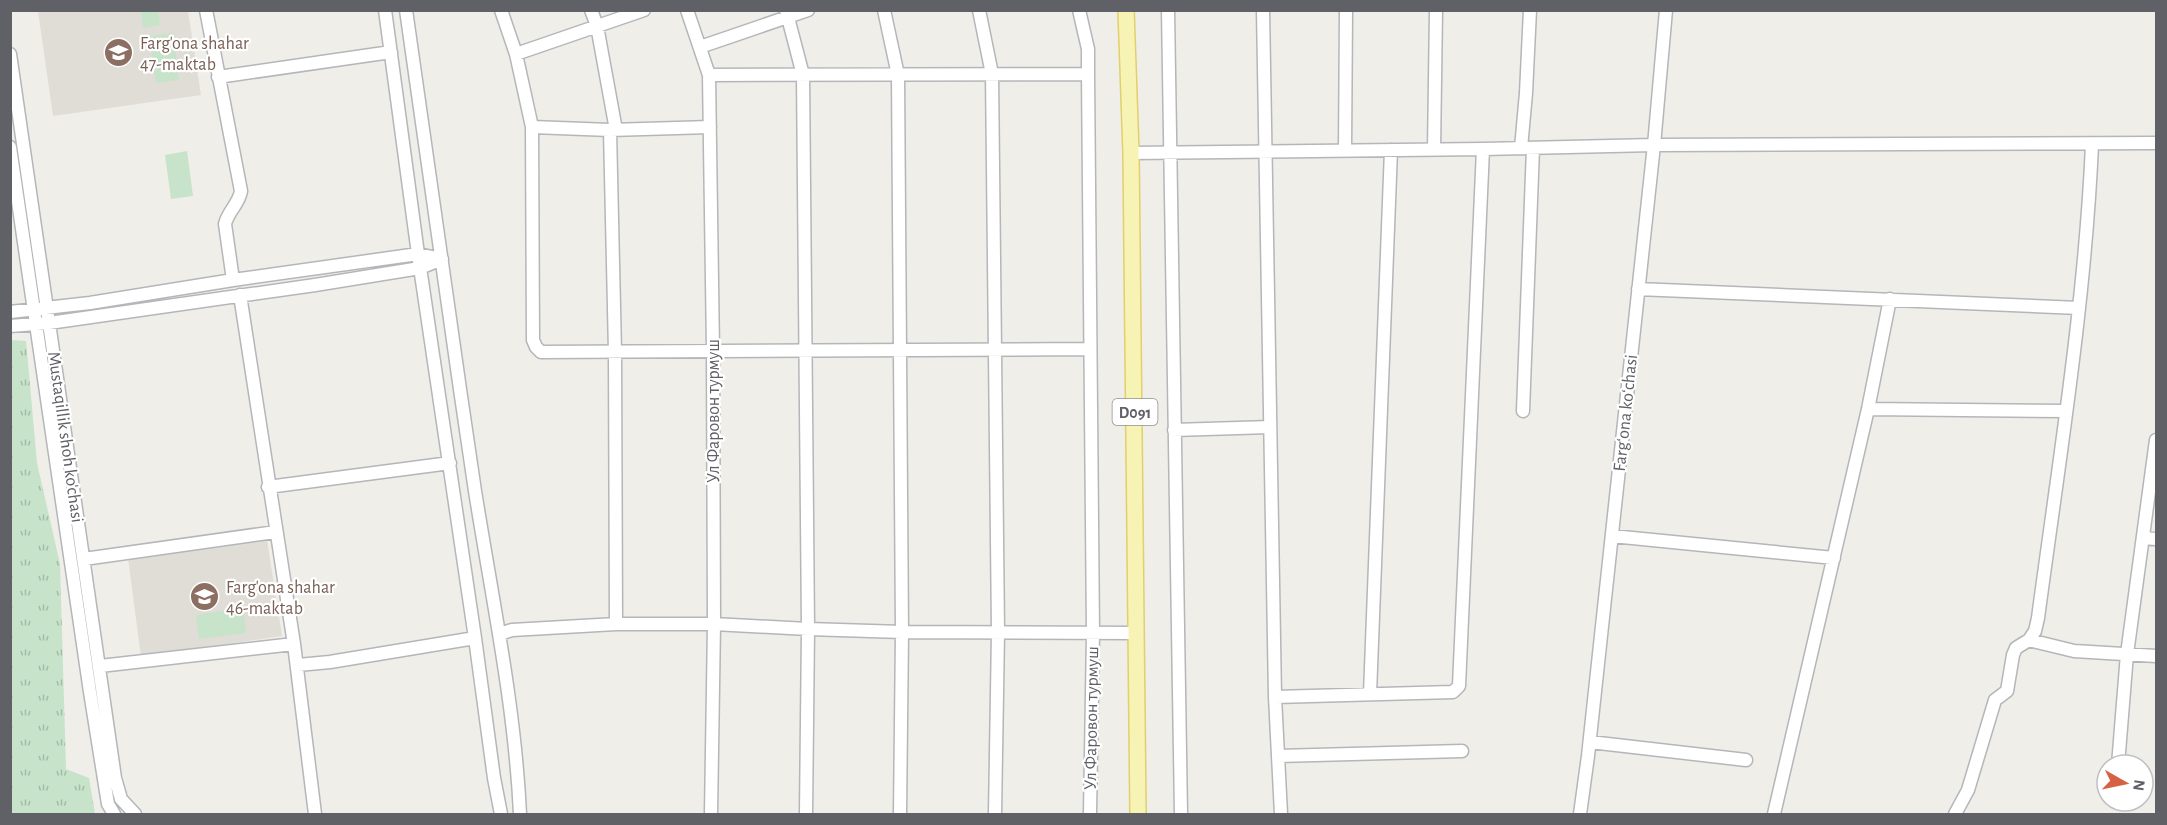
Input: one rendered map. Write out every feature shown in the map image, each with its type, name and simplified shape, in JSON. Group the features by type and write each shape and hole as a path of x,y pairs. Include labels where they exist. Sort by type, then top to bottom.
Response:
{"main road":[{"name":"D091","path":"1126,10 1131,153 1138,814"}],"street":[{"path":"206,10 241,191 240,198 227,216 225,224 233,280"},
{"path":"385,10 420,268 501,814"},
{"path":"406,10 453,344 499,634 518,775 520,814"},
{"path":"501,10 516,54 532,127 533,340 541,352 1090,349"},
{"path":"591,10 597,26 613,130 616,624"},
{"path":"516,54 644,10"},
{"name":"Ул Фаровон турмуш","path":"687,10 709,75 714,624 711,814"},
{"path":"700,47 787,14 808,10"},
{"path":"884,10 898,75 902,632 900,814"},
{"path":"979,10 992,74 998,632 995,814"},
{"name":"Ул Фаровон турмуш","path":"1079,10 1088,50 1093,633 1090,814"},
{"path":"1168,10 1174,430 1181,702 1181,814"},
{"path":"1263,10 1275,698 1281,814"},
{"path":"1345,150 1346,10"},
{"path":"1434,150 1436,10"},
{"path":"1523,411 1526,93 1530,10"},
{"name":"Fargʻona koʻchasi","path":"1580,814 1590,742 1654,145 1666,10"},
{"path":"787,14 803,75 808,629 806,814"},
{"path":"219,77 391,52"},
{"name":"Mustaqillik shoh ko'chasi","path":"10,54 40,309"},
{"path":"709,75 1088,74"},
{"path":"532,127 613,130 710,127"},
{"path":"1131,153 1654,145 2157,143"},
{"path":"1955,814 1968,790 1995,700 2007,691 2013,655 2016,648 2029,640 2035,631 2038,618 2079,308 2090,194 2092,145"},
{"name":"Mustaqillik shoh ko'chasi","path":"10,147 84,559 115,778 121,799 135,814"},
{"path":"1275,698 1453,692 1460,686 1483,149"},
{"path":"1370,694 1391,150"},
{"path":"416,237 424,240 432,239 438,233"},
{"path":"401,257 416,237"},
{"path":"10,312 418,254 442,259"},
{"path":"10,326 420,268 442,259"},
{"path":"403,270 415,276 423,285"},
{"path":"1638,289 2079,308"},
{"path":"240,295 275,532 298,665 315,814"},
{"path":"1774,814 1798,702 1868,409 1890,299"},
{"name":"Mustaqillik shoh ko'chasi","path":"43,323 90,692 108,804 114,814"},
{"path":"1868,409 2066,411"},
{"path":"1174,430 1270,427"},
{"path":"2119,753 2127,654 2157,440"},
{"path":"268,487 450,462"},
{"path":"84,559 275,532"},
{"path":"1612,536 1834,558"},
{"path":"2143,538 2157,539"},
{"path":"499,634 512,630 616,624 714,624 902,632 1137,633"},
{"path":"298,665 330,662 475,638"},
{"path":"2029,640 2074,651 2157,656"},
{"path":"100,666 294,644"},
{"path":"1590,742 1746,760"},
{"path":"1278,756 1462,751"}],"shaded area":[{"name":"Farg'ona shahar 47-maktab","path":"38,11 188,11 201,95 53,116"},
{"name":"Farg'ona shahar 46-maktab","path":"267,540 282,636 141,657 128,558"}],"green space":[{"path":"141,11 158,11 160,25 143,28"},
{"path":"173,33 179,80 156,83 149,36"},
{"path":"187,151 193,196 171,199 165,155"},
{"path":"11,340 26,341 37,463 60,564 66,769 89,778 95,814 11,814"},
{"path":"243,608 246,633 199,639 196,615"}],"place":[{"name":"Farg'ona shahar 47-maktab","path":"119,53"},
{"name":"Farg'ona shahar 46-maktab","path":"205,597"}]}
